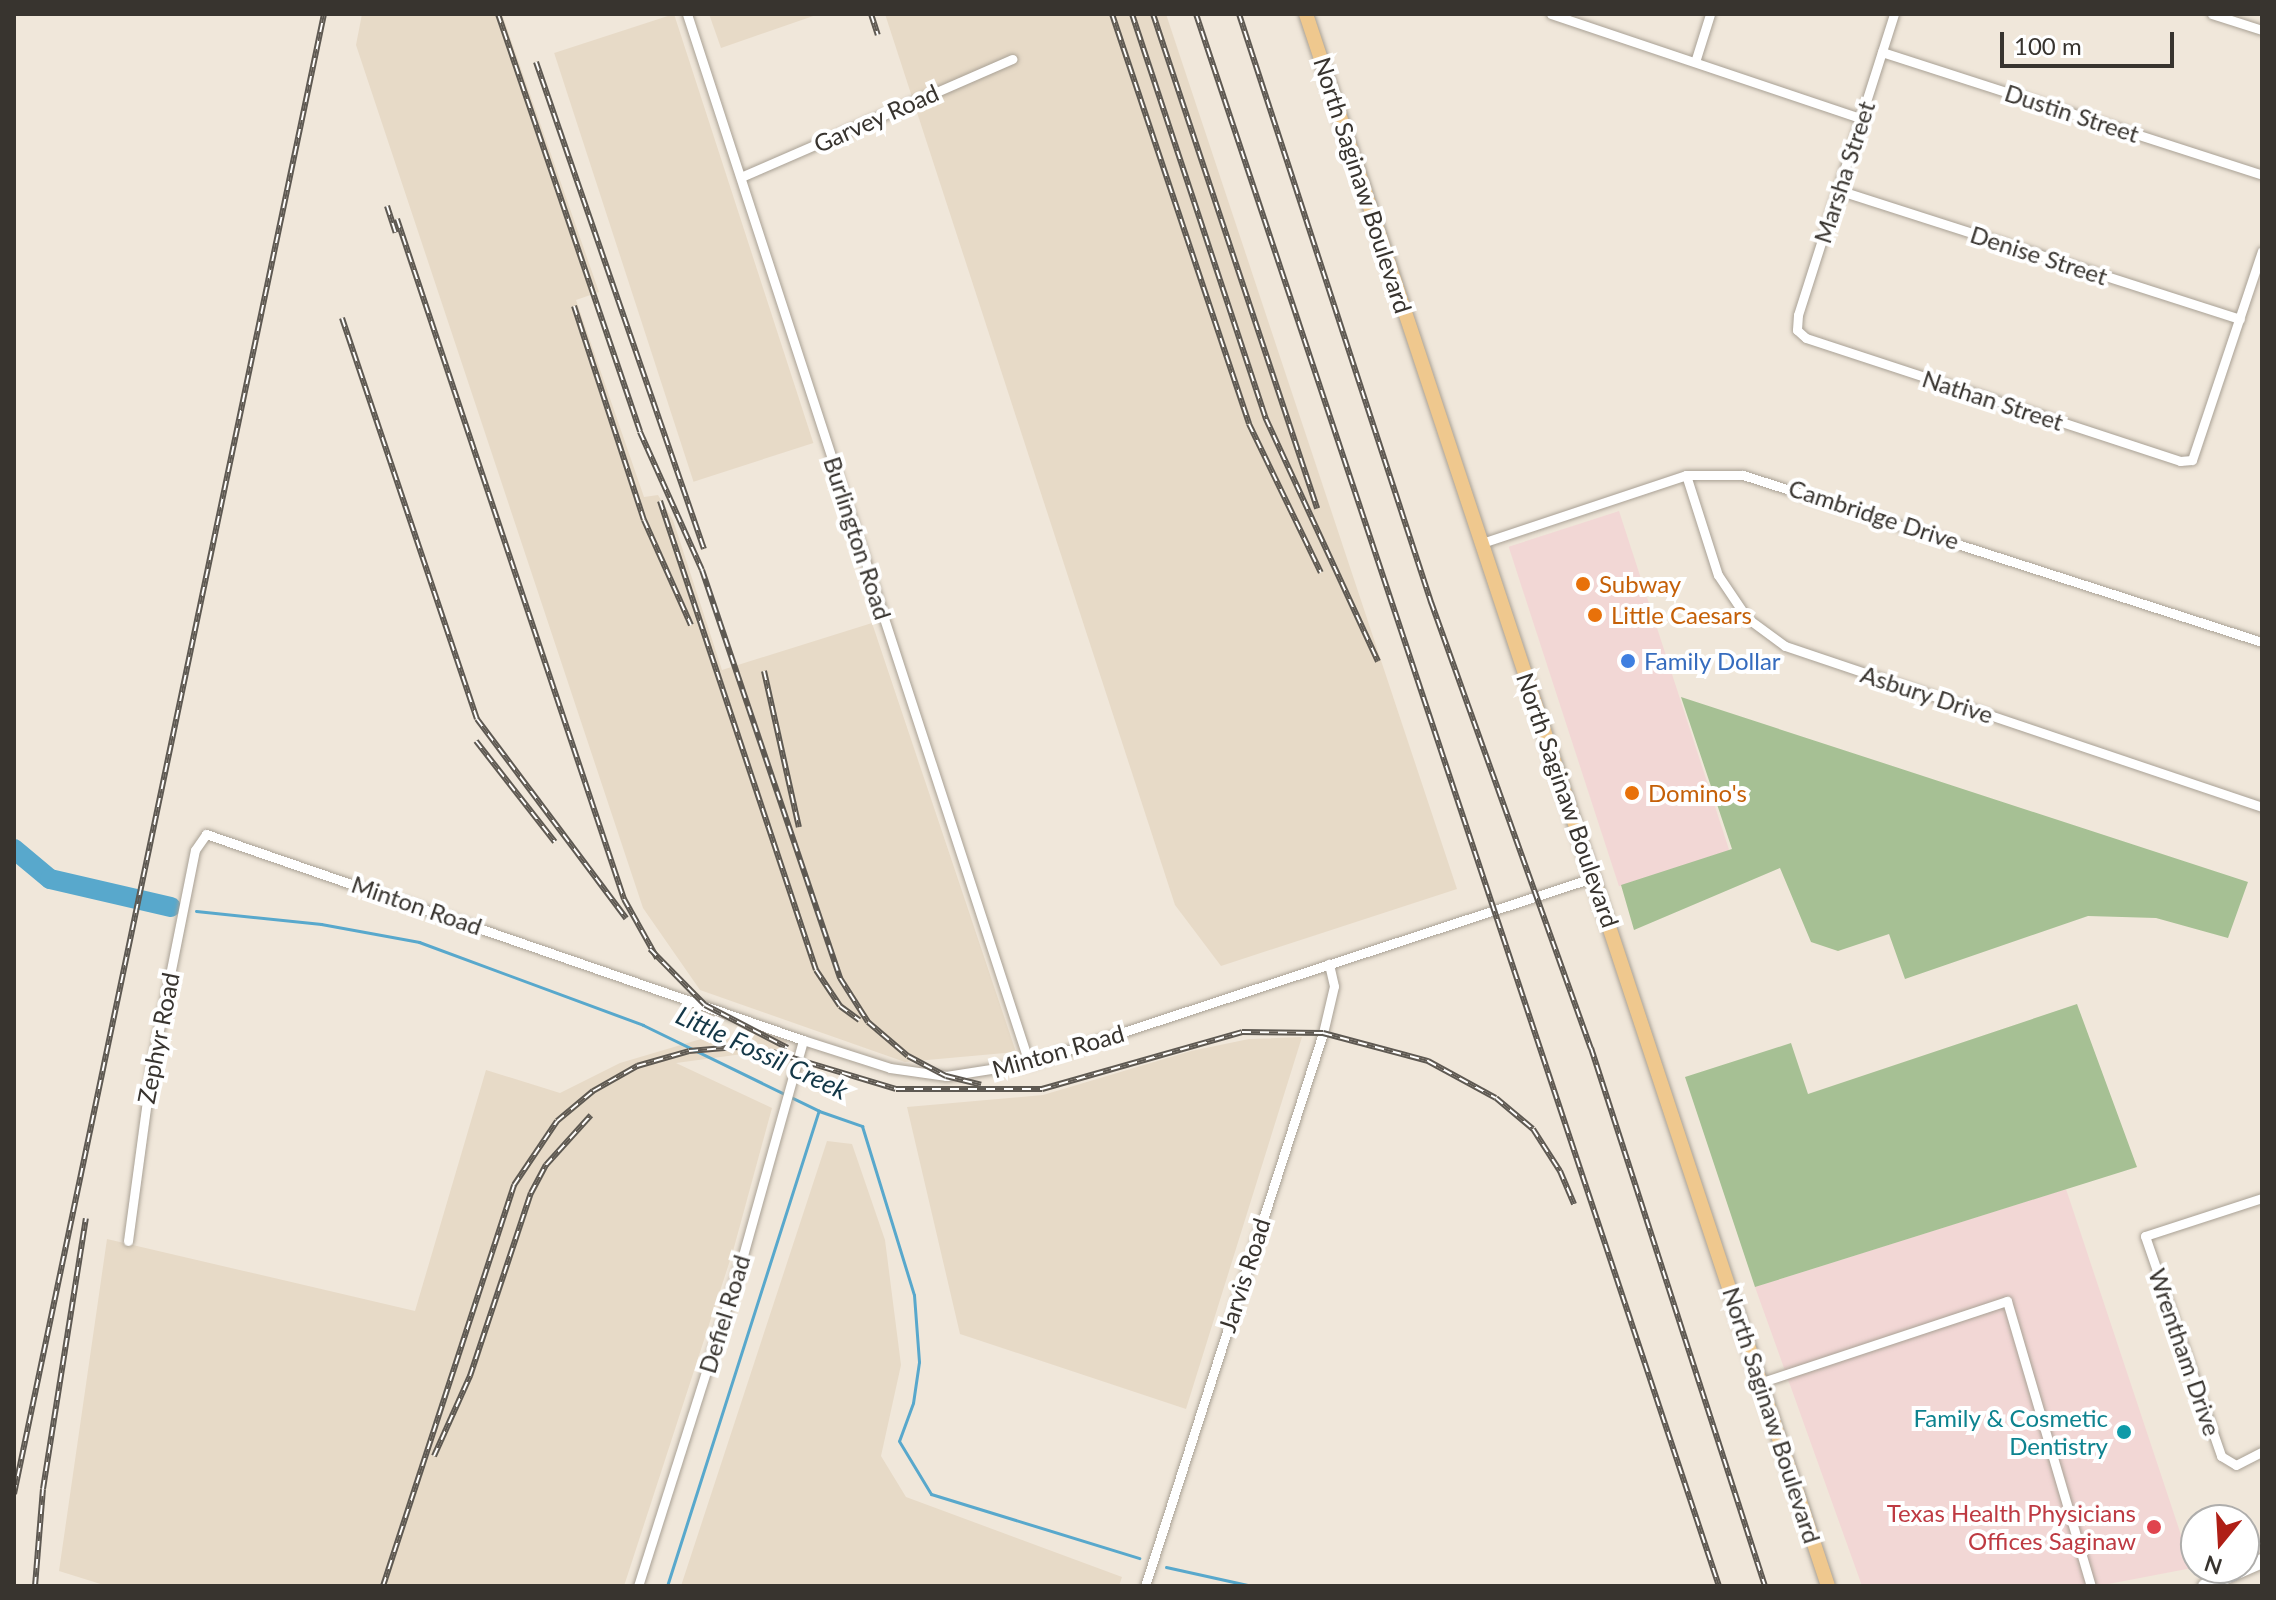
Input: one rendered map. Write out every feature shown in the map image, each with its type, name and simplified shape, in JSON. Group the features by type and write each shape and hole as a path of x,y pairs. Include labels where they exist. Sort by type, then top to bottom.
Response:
{"main road":[{"name":"North Saginaw Boulevard","path":"1306,14 1828,1586"},
{"path":"2205,1586 2262,1561"}],"street":[{"name":"Burlington Road","path":"687,14 1029,1063"},
{"path":"1551,14 1860,118"},
{"path":"1695,62 1710,14"},
{"name":"Marsha Street","path":"1797,330 1894,14"},
{"path":"2212,14 2262,30"},
{"name":"Dustin Street","path":"1882,52 2262,175"},
{"name":"Garvey Road","path":"741,177 1012,59"},
{"name":"Denise Street","path":"1838,190 2240,319"},
{"path":"2240,319 2262,251"},
{"name":"Nathan Street","path":"1797,330 1826,345 2180,461 2192,460 2240,319"},
{"name":"Cambridge Drive","path":"1482,543 1686,475 1727,474 1776,482 2262,642"},
{"name":"Asbury Drive","path":"1686,475 1718,575 1747,618 1785,646 2262,807"},
{"name":"Minton Road","path":"202,837 221,836 803,1040 920,1074 986,1073 1029,1063 1595,877"},
{"name":"Zephyr Road","path":"128,1241 151,1070 195,850 202,837"},
{"name":"Jarvis Road","path":"1145,1586 1323,1033 1334,986 1329,964"},
{"name":"Defiel Road","path":"638,1586 742,1259 803,1040"},
{"name":"Wrentham Drive","path":"2262,1198 2145,1236 2219,1452 2231,1464 2262,1452"},
{"path":"1762,1382 2007,1301 2091,1586"}],"shaded area":[{"path":"362,14 502,14 599,292 576,300 644,497 658,495 673,520 722,670 872,623 1016,1052 905,1062 700,990 643,908 356,45"},
{"path":"674,14 813,443 694,482 554,53"},
{"path":"709,14 819,14 721,48"},
{"path":"885,14 1166,14 1457,889 1221,966 1175,905"},
{"path":"1619,511 1729,851 1619,886 1509,547"},
{"path":"748,1027 787,1041 778,1067 750,1053 676,1063 772,1108 733,1251 624,1586 107,1586 59,1571 107,1239 415,1311 486,1070 560,1093 620,1063 701,1039 745,1038"},
{"path":"1302,1037 1186,1409 960,1334 907,1107 1043,1095 1191,1051 1249,1039"},
{"path":"827,1141 852,1144 885,1240 901,1365 881,1456 906,1497 1122,1577 1119,1586 681,1586"},
{"path":"2066,1189 2180,1532 2180,1570 2098,1586 1862,1586 1755,1287"}],"green space":[{"path":"1681,697 2248,882 2228,938 2156,918 2088,916 1905,979 1889,934 1838,951 1811,942 1780,868 1634,930 1621,885 1732,849"},
{"path":"2077,1004 2137,1167 1755,1287 1685,1077 1791,1043 1808,1094"}],"waterway":[{"name":"Little Fossil Creek","path":"14,849 50,879 171,907"},
{"name":"Little Fossil Creek","path":"196,911 321,924 419,942 643,1025 819,1111 862,1126 914,1295 919,1362 913,1403 899,1441 931,1494 1139,1558"},
{"path":"667,1586 819,1111"},
{"name":"Little Fossil Creek","path":"1166,1567 1252,1586"}],"railway":[{"path":"14,1494 324,14"},
{"path":"498,14 640,432 702,570 840,978 868,1022 908,1056 946,1076 981,1085"},
{"path":"871,14 878,35"},
{"path":"1112,14 1249,424 1321,573"},
{"path":"1132,14 1266,419 1378,661"},
{"path":"1153,14 1317,508"},
{"path":"1196,14 1719,1586"},
{"path":"1239,14 1431,602 1591,1048 1765,1586"},
{"path":"536,62 704,549"},
{"path":"387,206 396,233"},
{"path":"397,219 624,899 657,958"},
{"path":"574,306 644,520 691,625"},
{"path":"342,318 477,719 626,918"},
{"path":"660,501 816,970 840,1006 859,1020"},
{"path":"764,671 799,827"},
{"path":"476,741 555,842"},
{"path":"650,949 705,1005 788,1048"},
{"path":"383,1586 514,1185 557,1121 593,1091 637,1066 689,1051 736,1047 773,1052 896,1089 1042,1089 1242,1032 1323,1033 1428,1061 1496,1098 1533,1129 1560,1171 1574,1204"},
{"path":"434,1456 470,1376 531,1193 546,1165 591,1115"},
{"path":"35,1586 43,1489 86,1218"}],"place":[{"name":"Subway","path":"1583,584"},
{"name":"Little Caesars","path":"1595,615"},
{"name":"Family Dollar","path":"1628,661"},
{"name":"Domino's","path":"1632,793"},
{"name":"Family & Cosmetic Dentistry","path":"2124,1432"},
{"name":"Texas Health Physicians Offices Saginaw","path":"2154,1527"}]}
